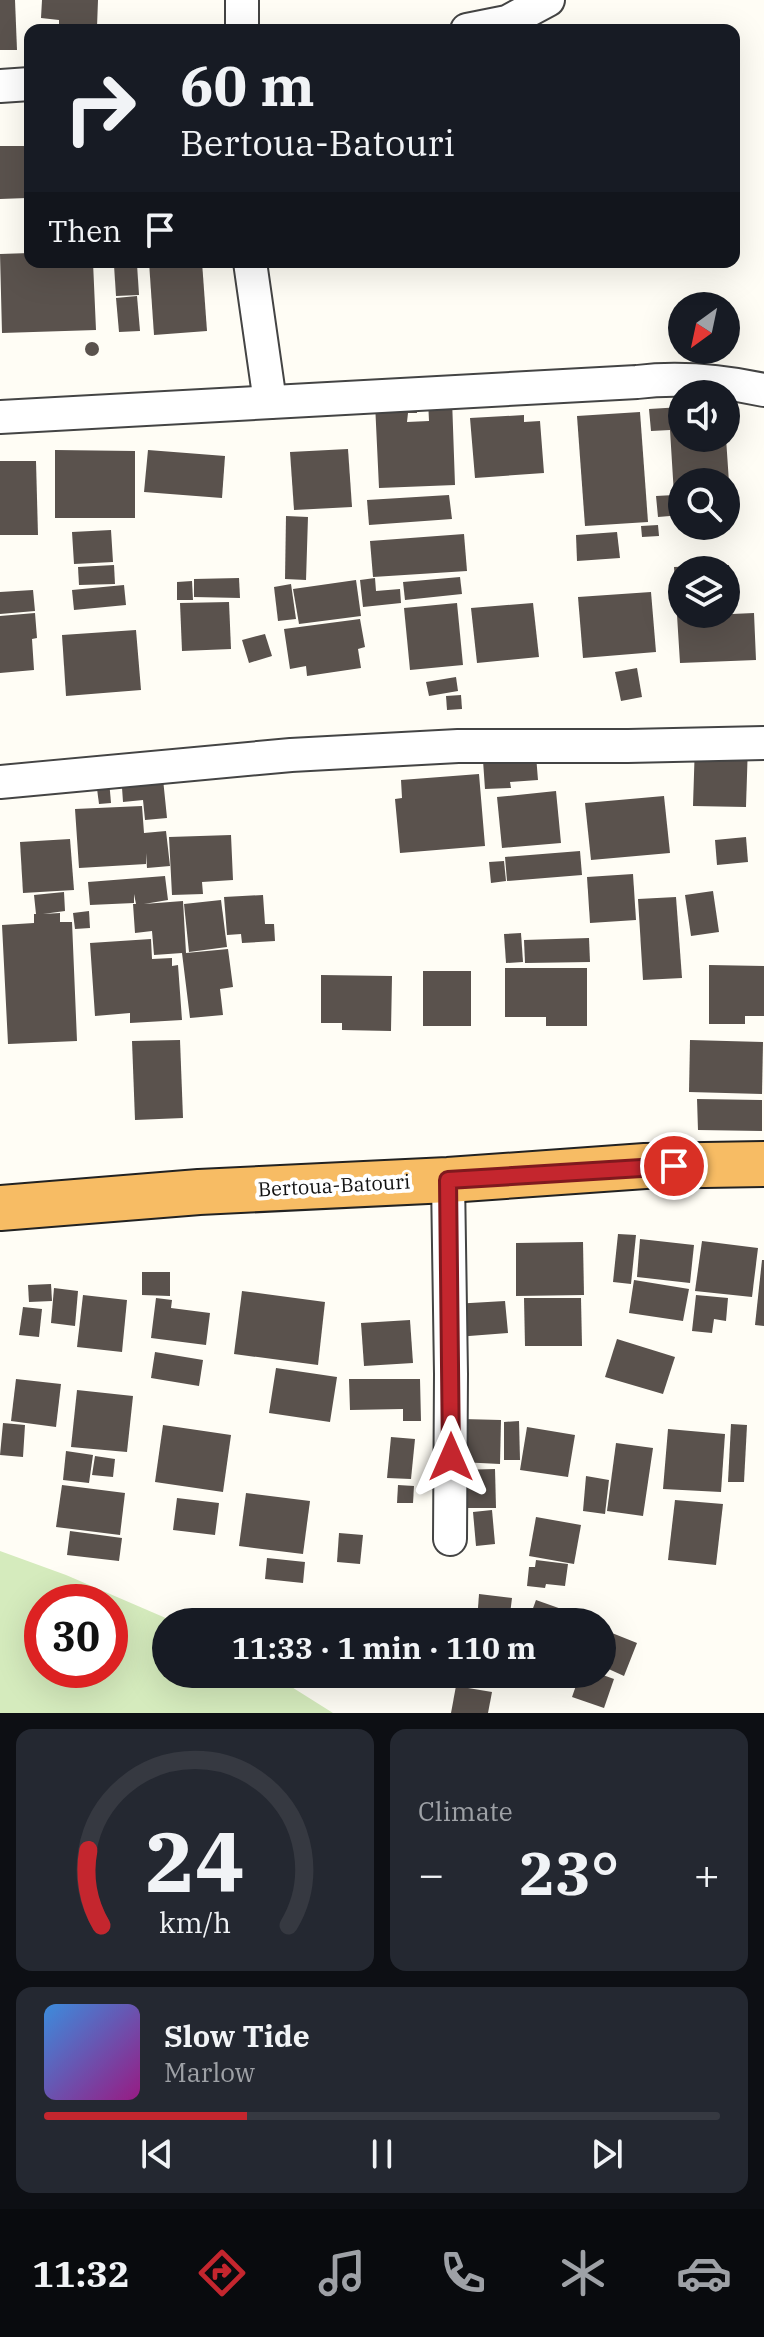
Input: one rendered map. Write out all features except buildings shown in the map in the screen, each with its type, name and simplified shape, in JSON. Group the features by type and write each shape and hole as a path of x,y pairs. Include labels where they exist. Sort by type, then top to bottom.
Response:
{"highway":[{"name":"Bertoua-Batouri","path":"0,1208 199,1192 448,1180 645,1166 764,1164"}],"street":[{"path":"242,0 242,24"},
{"path":"497,24 507,22 548,0"},
{"path":"0,86 24,84"},
{"path":"251,268 270,402"},
{"path":"0,417 665,379 721,382 764,390"},
{"path":"0,782 291,755 458,746 764,743"},
{"path":"448,1180 450,1539"}],"green space":[{"path":"0,1551 87,1584 24,1584 24,1688 128,1688 128,1602 152,1612 152,1688 293,1688 333,1713 0,1713"}],"route":[{"path":"451,1457 448,1180 674,1166"}]}
